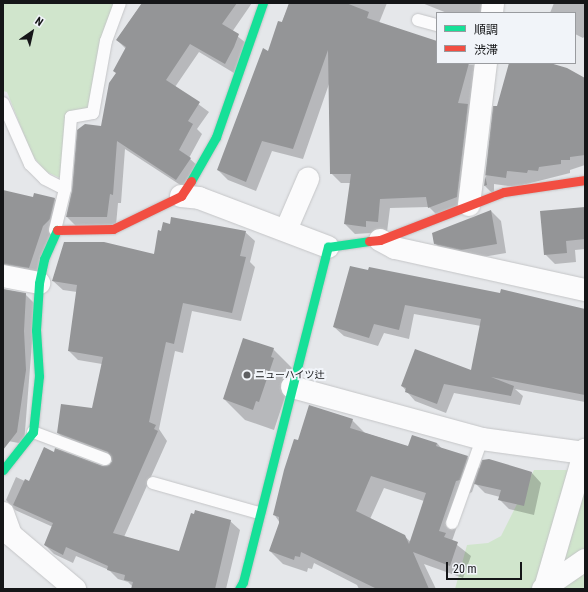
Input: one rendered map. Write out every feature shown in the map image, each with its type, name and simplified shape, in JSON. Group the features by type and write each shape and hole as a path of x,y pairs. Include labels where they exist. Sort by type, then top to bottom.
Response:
{"street":[{"path":"3,470 9,465 32,432 39,376 36,330 39,284 44,259 55,230 113,229 181,196 205,160 216,137 262,3"},
{"path":"469,205 486,64"},
{"path":"286,230 308,179"},
{"path":"181,196 199,198 328,247 380,240 504,192 585,180"},
{"path":"380,240 395,248 585,290"},
{"path":"239,589 243,582 259,513 328,247"},
{"path":"3,276 39,284"},
{"path":"292,387 482,439 584,452 544,588"},
{"path":"3,513 4,522 11,535 75,589"},
{"path":"544,588 585,560"}],"lane":[{"path":"55,230 65,189 71,117 93,113 106,41 120,3"},
{"path":"418,20 436,25"},
{"path":"3,103 30,164 45,179 65,189"},
{"path":"32,432 105,459"},
{"path":"452,523 482,439"},
{"path":"153,483 259,513"}],"green space":[{"path":"3,3 115,3 109,16 87,110 68,114 62,179 45,171 32,155 7,92 3,91"},
{"path":"585,456 585,589 455,589 467,545 488,543 501,536 534,470 569,470"}],"building":[{"path":"142,3 237,3 222,24 239,34 225,64 190,44 166,80 200,102 188,121 193,124 179,150 191,158 176,180 117,141 113,195 110,194 107,217 66,217 72,190 77,130 85,124 101,126 109,83 116,73 113,71 126,47 116,40"},
{"path":"289,3 346,3 369,12 367,18 436,41 436,64 469,64 458,103 468,104 457,197 428,208 426,197 380,199 378,222 366,221 366,227 344,224 351,174 330,174 328,50 293,149 262,141 246,182 217,170 263,48 268,51 278,21 282,22"},
{"path":"509,64 553,64 567,68 585,78 585,155 570,157 570,160 561,160 561,164 539,167 538,171 528,170 527,173 507,171 506,178 485,175 493,106 497,106"},
{"path":"485,176 487,185 484,186"},
{"path":"3,190 33,197 34,193 55,198 50,219 43,226 29,268 3,264"},
{"path":"585,207 585,239 566,241 567,253 544,255 540,211"},
{"path":"491,210 497,244 461,250 434,244 432,233"},
{"path":"171,217 246,231 240,256 246,257 232,313 183,303 174,344 166,342 149,422 156,425 154,429 158,431 113,533 179,551 191,513 194,514 195,510 231,520 215,589 131,589 133,582 124,580 125,575 107,570 108,566 66,547 63,555 44,545 53,523 13,505 25,479 29,481 44,447 54,452 55,448 103,466 109,465 112,461 108,452 57,433 61,404 92,408 103,357 68,351 77,285 52,281 64,242 104,242 154,254 158,230 161,231 163,222 170,224"},
{"path":"350,266 368,270 369,267 500,293 501,289 585,309 585,395 491,377 514,386 511,396 444,384 437,404 405,392 406,388 401,386 415,349 471,370 481,319 405,305 399,330 374,324 369,338 333,327"},
{"path":"3,289 26,293 24,331 26,370 17,432 3,450"},
{"name":"ニューハイツ辻","path":"243,338 274,348 271,357 274,358 259,402 256,401 253,410 223,399"},
{"path":"309,405 353,419 350,428 408,446 412,435 437,443 436,446 468,456 460,480 456,481 439,531 446,533 444,537 458,542 450,566 413,552 429,589 377,589 301,552 300,557 295,556 294,560 269,551 279,523 279,517 273,515 284,470 294,439 298,440","holes":["371,476 426,493 409,544 405,535 356,511"]},
{"path":"489,459 532,472 524,506 498,500 501,490 474,484 482,460"}],"traffic: fast":[{"path":"191,181 216,137 263,3"},
{"path":"3,470 33,432 39,376 36,330 39,283 44,259 57,230"},
{"path":"239,589 243,582 328,247 369,241"}],"traffic: jam":[{"path":"369,241 380,240 504,192 585,180"},
{"path":"57,230 113,229 181,196 191,181"}],"place":[{"name":"ニューハイツ辻","path":"247,375"}]}
